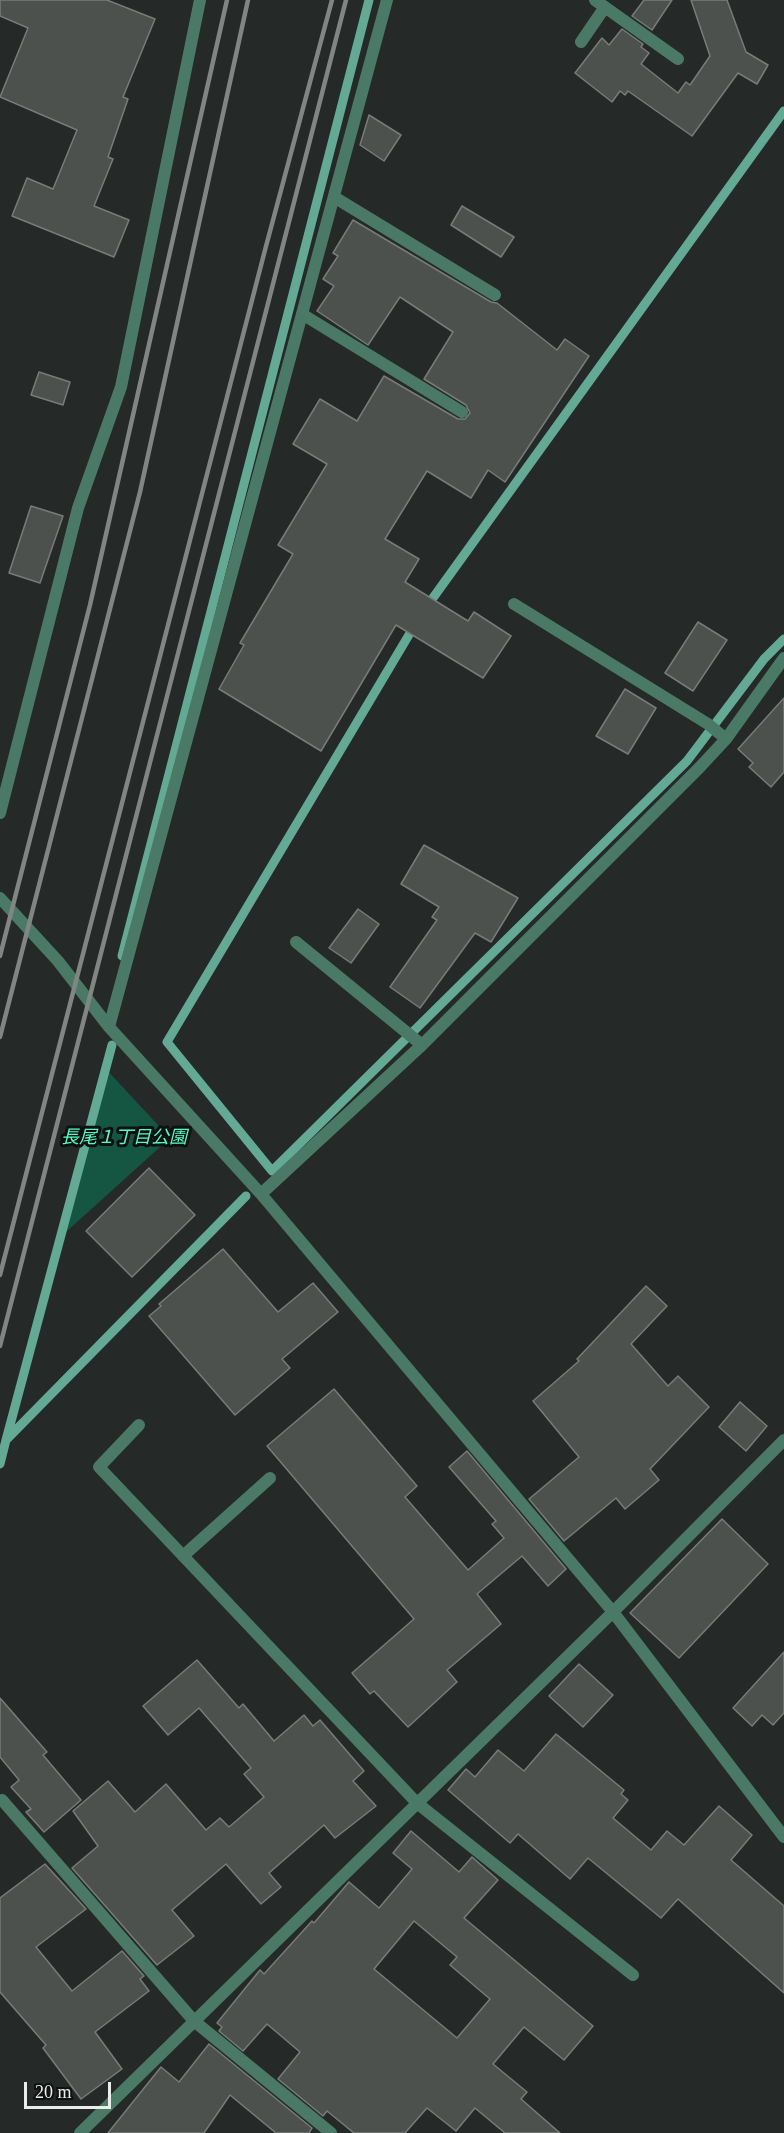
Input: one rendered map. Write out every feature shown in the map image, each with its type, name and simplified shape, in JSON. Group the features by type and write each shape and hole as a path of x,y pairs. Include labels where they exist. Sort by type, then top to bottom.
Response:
{"street":[{"path":"0,813 78,508 121,387 200,0"},
{"path":"110,1027 387,0"},
{"path":"581,42 600,4 678,59"},
{"path":"334,197 495,295"},
{"path":"302,314 462,412"},
{"path":"514,604 717,732"},
{"path":"261,1194 717,732 784,658"},
{"path":"0,898 58,961 110,1027 261,1194 613,1612 784,1837"},
{"path":"296,942 413,1038"},
{"path":"139,1425 99,1467 417,1803 633,1974"},
{"path":"80,2133 613,1612 784,1440"},
{"path":"183,1556 270,1478"},
{"path":"2,1800 194,2021 331,2133"}],"green space":[{"name":"長尾１丁目公園","path":"106,1069 170,1138 66,1232"}],"building":[{"path":"0,0 107,0 155,19 123,97 128,99 108,157 113,159 94,206 129,220 114,257 12,216 27,178 53,189 77,130 0,97 28,28 0,16"},
{"path":"644,0 672,0 652,30 632,16"},
{"path":"691,0 727,0 746,52 768,65 757,84 738,73 692,136 628,91 625,95 620,91 612,102 575,73 602,38 609,45 622,29 643,44 641,47 649,53 641,64 678,93 686,82 690,85 710,56"},
{"path":"369,115 401,135 384,161 360,145"},
{"path":"462,206 514,237 501,257 451,225"},
{"path":"353,220 491,302 497,303 557,350 565,339 589,356 505,482 488,470 471,498 427,471 385,539 419,559 405,582 468,621 474,612 511,636 483,678 396,625 321,751 219,689 244,645 240,643 293,554 278,545 327,464 293,444 320,399 357,421 384,376 458,419 465,419 470,413 466,405 424,379 453,332 400,297 368,345 317,311 334,286 323,279 338,256 333,253"},
{"path":"39,372 70,382 63,405 31,395"},
{"path":"31,506 63,516 40,583 9,573"},
{"path":"698,622 727,640 693,691 665,673"},
{"path":"625,689 656,708 628,754 596,736"},
{"path":"784,698 784,772 771,787 749,767 753,763 738,749"},
{"path":"424,845 518,898 491,942 475,933 420,1008 390,987 437,920 432,917 439,907 401,884"},
{"path":"358,909 379,924 351,963 329,948"},
{"path":"149,1168 195,1215 132,1277 86,1231"},
{"path":"223,1249 278,1312 313,1283 338,1312 282,1359 290,1368 235,1415 149,1316 161,1306 159,1304"},
{"path":"646,1286 667,1306 631,1344 668,1386 678,1376 709,1407 650,1469 659,1480 625,1509 616,1498 564,1541 529,1499 579,1457 533,1401 579,1361 577,1359"},
{"path":"334,1389 417,1486 405,1497 468,1570 504,1538 492,1524 496,1521 449,1467 467,1451 566,1569 548,1586 522,1556 477,1594 501,1624 447,1670 457,1682 408,1727 374,1691 370,1694 352,1673 414,1619 267,1446"},
{"path":"740,1402 767,1426 746,1451 719,1427"},
{"path":"722,1519 768,1564 679,1658 630,1613"},
{"path":"784,1652 784,1713 773,1725 762,1715 752,1726 733,1708"},
{"path":"197,1660 239,1708 243,1704 274,1741 304,1715 313,1726 320,1720 364,1771 353,1781 376,1806 335,1838 324,1825 269,1873 281,1887 261,1904 226,1864 172,1910 194,1936 157,1965 72,1868 98,1846 73,1811 108,1781 135,1812 166,1784 206,1830 220,1818 229,1827 264,1797 244,1774 251,1768 199,1708 168,1735 143,1706"},
{"path":"579,1664 613,1695 583,1727 549,1696"},
{"path":"0,1698 47,1752 43,1755 81,1800 44,1832 26,1812 31,1809 11,1787 19,1780 0,1757"},
{"path":"556,1734 624,1790 621,1794 628,1800 613,1818 651,1850 667,1831 684,1845 719,1806 752,1835 731,1860 784,1906 784,1993 678,1899 661,1918 588,1858 570,1879 518,1834 510,1843 448,1790 466,1769 475,1777 498,1750 524,1771"},
{"path":"411,1831 459,1872 472,1857 498,1880 464,1918 593,2026 564,2060 524,2027 493,2064 527,2092 521,2099 560,2133 505,2133 475,2108 456,2131 427,2108 405,2133 354,2133 327,2111 323,2116 278,2079 300,2052 267,2024 243,2051 219,2031 222,2027 217,2023 260,1970 264,1974 312,1921 314,1923 349,1882 379,1908 412,1869 393,1853","holes":["414,1921 457,1957 450,1965 490,1999 457,2038 374,1969"]},
{"path":"45,1864 86,1909 36,1947 72,1991 122,1951 144,1976 140,1979 149,1991 95,2032 122,2069 81,2099 43,2048 46,2045 0,1992 0,1898"},
{"path":"209,2044 312,2128 309,2133 276,2133 230,2095 204,2133 108,2133 161,2067 179,2082"}],"waterway":[{"path":"122,956 369,0"},
{"path":"425,609 784,111"},
{"path":"416,623 167,1042 272,1171 687,761 764,659 784,639"},
{"path":"6,1440 112,1045"},
{"path":"0,1464 6,1440 246,1196"}],"railway":[{"path":"0,956 90,605 227,0"},
{"path":"0,1037 140,492 248,0"},
{"path":"0,1275 265,250 332,0"},
{"path":"0,1346 346,0"}]}
